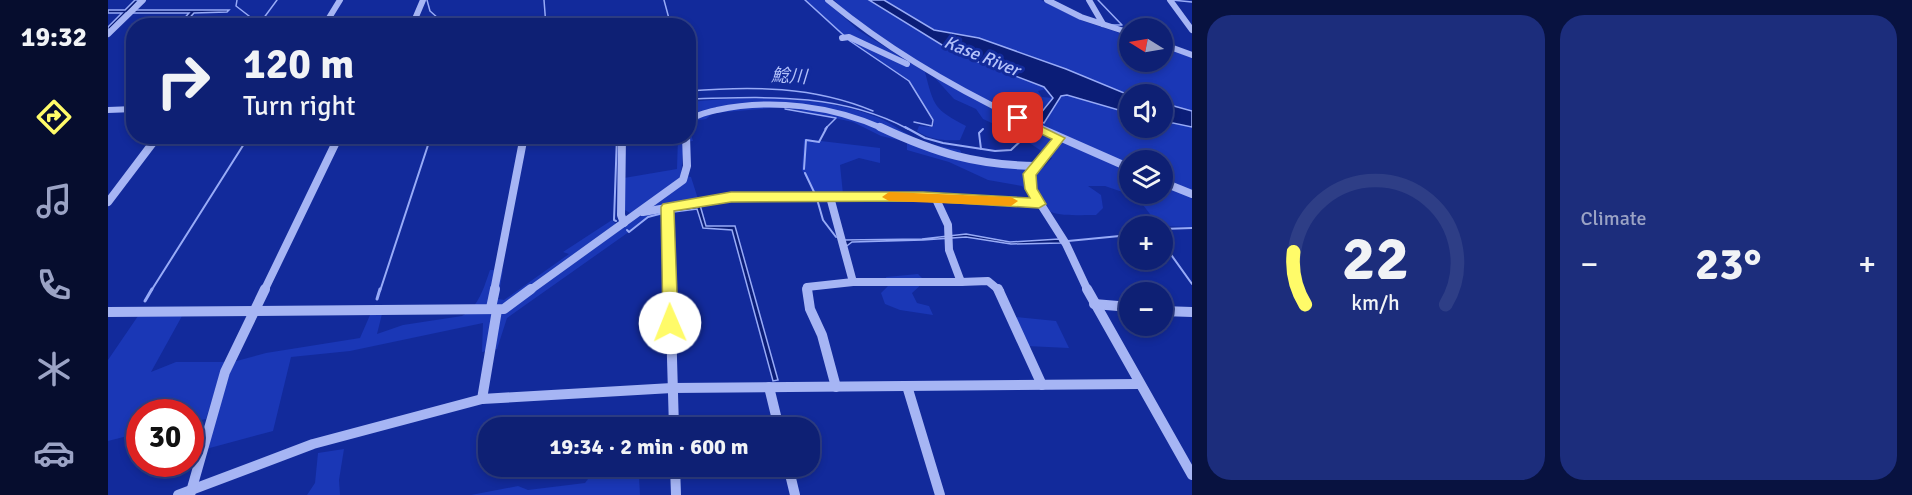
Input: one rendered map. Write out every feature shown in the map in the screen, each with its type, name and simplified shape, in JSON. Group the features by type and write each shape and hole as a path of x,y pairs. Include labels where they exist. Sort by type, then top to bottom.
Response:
{"street":[{"path":"108,34 143,0"},
{"path":"329,18 340,0"},
{"path":"415,18 423,0"},
{"path":"828,0 864,30 919,67 1008,116 1119,163"},
{"path":"1047,0 1081,17 1119,29"},
{"path":"1089,0 1103,24"},
{"path":"1170,0 1192,30"},
{"path":"846,38 919,67"},
{"path":"1173,48 1192,55"},
{"path":"696,117 731,106 796,105 858,118 927,148 977,162 1008,166 1037,166"},
{"path":"108,110 126,109"},
{"path":"1059,138 1029,174 1028,180 1039,204 1066,244 1094,304 1192,475"},
{"path":"108,202 152,144"},
{"path":"190,493 225,372 335,144"},
{"path":"482,399 494,309 523,144"},
{"path":"622,144 621,214 624,223"},
{"path":"108,312 504,309 683,180 687,166 686,144"},
{"path":"1173,186 1192,194"},
{"path":"640,213 731,197 934,197 1039,204"},
{"path":"828,197 834,232"},
{"path":"828,197 853,282"},
{"path":"934,197 948,225 948,236 961,282"},
{"path":"667,207 673,417"},
{"path":"836,387 822,335 810,309 807,287 853,282 988,281 1000,291 1042,385"},
{"path":"1094,304 1119,306"},
{"path":"1173,311 1192,312"},
{"path":"178,495 190,493 313,444 482,399 672,388 1139,384"},
{"path":"907,386 940,495"},
{"path":"769,387 776,417"},
{"path":"675,477 676,495"},
{"path":"791,477 795,495"}],"shaded area":[{"path":"804,0 825,0 858,30 925,72 937,106 941,111 966,126 960,140 938,139 917,131 919,126 933,127 934,120 908,81 847,40"},
{"path":"834,0 1041,0 1083,21 1119,33 1119,72 1173,72 1173,51 1192,58 1192,111 1173,106 1173,84 1119,84 1119,91 1033,59 967,58 1044,87 1046,89 1038,91 1042,97 1053,98 1036,119 1044,123 1061,96 1067,95 1119,110 1119,138 1173,138 1173,123 1192,127 1192,227 1173,226 1173,216 1151,216 1142,204 1173,204 1173,150 1119,150 1119,191 1105,186 1088,186 1101,195 1103,208 1096,215 1062,215 1046,210 1022,186 988,180 949,162 907,150 907,142 881,136 853,122 783,107 713,113 706,119 696,121 696,102 761,98 809,101 857,110 879,118 923,141 960,150 966,161 1010,168 1044,167 1052,158 1028,142 1032,135 1022,131 1018,135 983,119 976,109 954,99 935,78 850,15"},
{"path":"804,139 880,148 880,163 859,158 840,165 843,194 815,195 802,170"},
{"path":"678,144 684,144 681,175 691,177 698,199 630,213 625,210 624,178 677,169"},
{"path":"662,209 664,215 650,217 507,318 497,349 482,352 483,323 350,351 291,357 273,431 206,449 231,369 221,371 206,419 204,419 204,399 126,399 126,436 108,441 108,360 138,316 182,316 151,372 176,362 233,362 266,353 360,338 370,315 382,314 377,334 403,325 462,316 477,302 490,270 503,270 498,299 504,300 569,254 563,252 612,220 621,229 645,213"},
{"path":"918,274 925,281 912,293 917,303 929,306 933,315 900,310 885,304 881,293 888,286 886,277"},
{"path":"1016,317 1056,321 1069,348 1027,346"},
{"path":"344,449 339,480 340,495 307,495 315,483 318,453"},
{"path":"590,477 639,477 640,495 471,495 518,486 528,490 585,483"}],"water":[{"path":"135,0 139,0 130,10 229,10 227,12 194,13 189,18 184,18 189,13 126,13 108,31 108,27 122,13 108,13 108,10 125,10"},
{"name":"Kase River","path":"869,0 884,0 934,30 979,38 1119,91 1119,110 1067,95 1061,96 1044,123 1036,119 1053,98 1044,87 955,53"},
{"path":"1173,106 1192,111 1192,127 1173,123"},
{"path":"700,205 706,226 735,226 778,380 773,381 732,230 703,228 697,209 674,212 673,209"},
{"path":"966,234 1010,242 1059,239 1061,243 1011,244 966,237 923,240 852,242 844,248 844,240 922,239"}],"waterway":[{"name":"鯰川","path":"237,0 236,6 252,18"},
{"path":"264,18 277,0"},
{"path":"427,0 430,11 438,18"},
{"path":"544,0 545,18"},
{"path":"664,0 669,18"},
{"path":"805,0 850,41 909,81 933,120 932,126 914,122"},
{"path":"1098,0 1122,25 1112,25"},
{"path":"1172,0 1192,2"},
{"name":"鯰川","path":"696,90 735,88 805,92 873,111"},
{"path":"696,99 801,99 855,108 908,129"},
{"path":"785,109 836,118 827,127"},
{"path":"804,169 806,140 819,142 827,127"},
{"path":"905,127 925,138 981,149"},
{"path":"981,149 979,133 983,129"},
{"path":"981,149 1011,150 1027,135"},
{"path":"151,291 244,144"},
{"path":"380,291 428,144"},
{"path":"616,221 614,220 617,144"},
{"path":"805,173 815,194"},
{"path":"817,199 823,220 836,237"},
{"path":"627,230 629,232 648,217 663,213"},
{"path":"1173,229 1192,228"},
{"path":"1068,241 1119,236"},
{"path":"1173,257 1192,284"},
{"path":"145,301 152,289"},
{"path":"377,299 380,289"}],"slow traffic":[{"path":"889,197 923,196 1011,201"}],"route":[{"path":"670,323 667,207 731,197 923,196 1039,204 1031,189 1029,174 1059,138 1018,118"}]}
